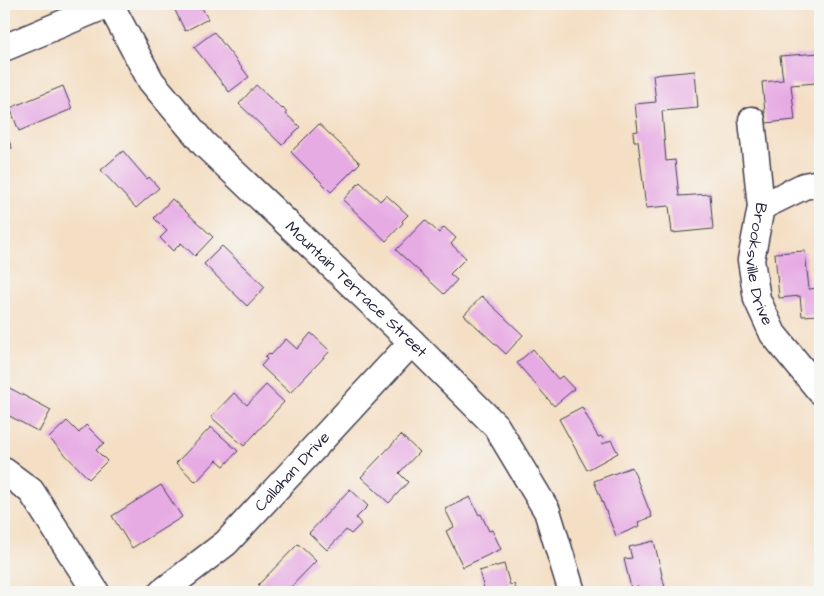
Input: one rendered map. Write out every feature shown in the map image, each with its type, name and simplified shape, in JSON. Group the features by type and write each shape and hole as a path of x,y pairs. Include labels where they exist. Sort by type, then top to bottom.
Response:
{"street":[{"path":"4,48 110,4"},
{"name":"Mountain Terrace Street","path":"110,4 151,81 204,144 412,342 496,426 547,511 572,592"},
{"name":"Brooksville Drive","path":"752,120 761,207 751,260 756,299 773,334 820,391"},
{"path":"761,207 804,186 820,183"},
{"name":"Callahan Drive","path":"162,592 226,542 412,342"},
{"path":"4,472 32,491 96,592"}],"building":[{"path":"172,4 200,4 208,19 185,31"},
{"path":"214,32 249,77 229,92 194,47"},
{"path":"820,53 820,86 816,87 816,83 791,85 795,120 766,123 762,82 783,80 780,56"},
{"path":"695,71 698,108 662,111 666,161 675,160 679,196 710,194 713,229 672,233 669,206 646,208 638,141 634,141 633,132 638,131 635,104 656,102 653,75"},
{"path":"256,85 283,108 286,114 300,127 282,145 239,104"},
{"path":"63,86 72,109 19,131 10,108"},
{"path":"319,124 360,163 331,192 291,152"},
{"path":"4,130 12,148 4,151"},
{"path":"123,151 147,179 149,177 159,188 136,208 101,170"},
{"path":"360,182 380,201 386,195 408,215 386,241 343,200"},
{"path":"172,199 213,237 195,256 181,243 173,251 160,238 167,231 154,218"},
{"path":"425,220 439,233 444,227 456,238 451,244 466,258 450,274 457,280 444,294 396,250"},
{"path":"222,246 265,287 247,306 204,264"},
{"path":"805,251 809,289 820,288 820,315 802,316 800,296 779,298 775,253"},
{"path":"482,296 523,335 506,354 464,315"},
{"path":"311,333 330,351 290,393 261,366 267,359 265,357 269,353 271,355 286,339 297,349"},
{"path":"533,349 558,379 562,376 574,389 554,406 517,363"},
{"path":"4,385 51,410 39,432 4,413"},
{"path":"266,385 284,402 244,446 211,417 234,393 247,405"},
{"path":"582,407 598,437 601,436 604,440 603,444 611,440 618,453 587,470 559,419"},
{"path":"67,421 79,433 86,425 104,443 96,450 107,461 89,479 49,438"},
{"path":"211,427 238,451 224,466 217,460 196,482 176,463"},
{"path":"401,435 419,452 399,473 408,482 389,503 361,477"},
{"path":"632,467 652,517 638,522 640,526 616,536 594,481"},
{"path":"161,485 182,517 132,548 112,516"},
{"path":"350,489 368,506 356,518 361,524 351,534 346,530 327,550 309,533"},
{"path":"470,497 489,531 492,530 501,549 463,567 446,531 454,527 445,509"},
{"path":"654,541 666,592 640,592 638,586 631,588 624,559 632,558 629,547"},
{"path":"298,544 316,561 286,592 265,592 258,585"},
{"path":"504,564 510,585 514,584 517,592 485,592 479,571"}]}
